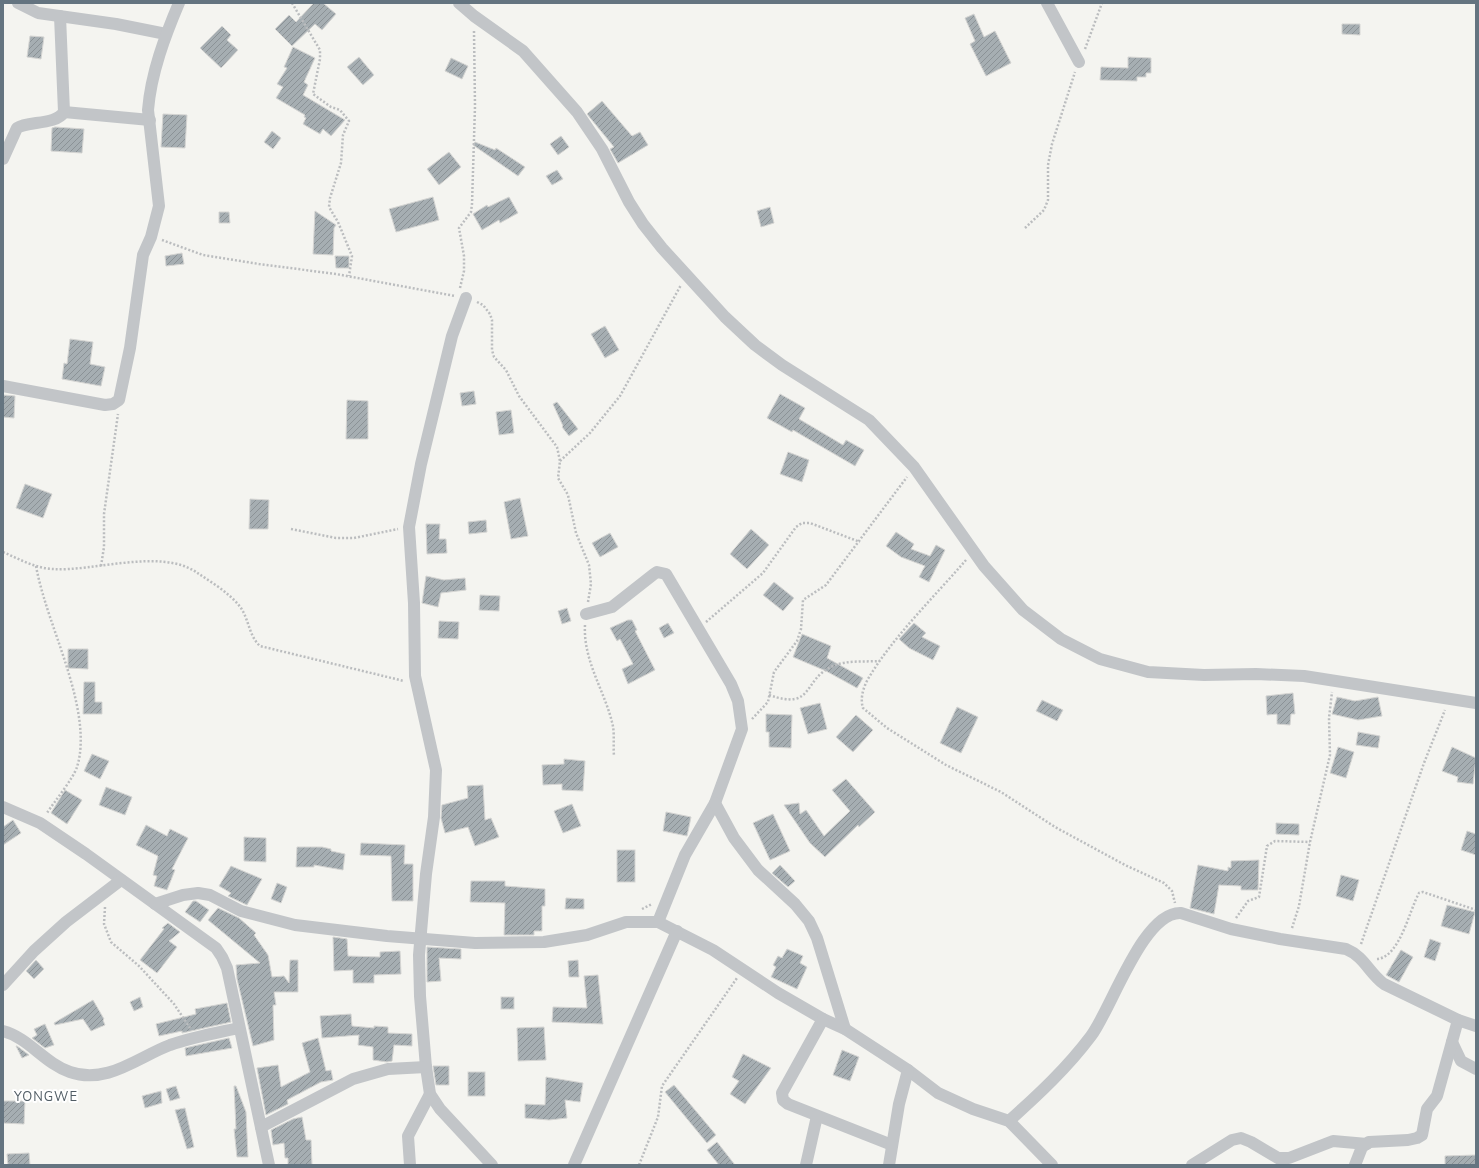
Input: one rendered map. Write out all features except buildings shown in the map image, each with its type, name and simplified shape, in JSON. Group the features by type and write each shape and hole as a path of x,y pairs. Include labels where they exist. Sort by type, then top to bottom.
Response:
{"street":[{"path":"18,3 38,13 116,24 166,34"},
{"path":"3,386 105,405 113,404 119,400 130,348 143,255 151,237 159,206 148,110 149,96 166,34 179,3"},
{"path":"459,3 474,16 523,51 577,112 602,149 629,202 643,224 662,248 725,317 755,345 782,365 869,420 914,467 984,566 1023,610 1061,639 1100,659 1148,672 1204,675 1256,674 1304,676 1476,703"},
{"path":"1047,3 1079,62"},
{"path":"60,16 64,112"},
{"path":"3,159 17,128 33,125 60,116 64,112 150,120"},
{"path":"466,298 452,336 421,464 409,527 414,603 413,664 436,770 434,817 426,874 420,938 420,996 426,1067 430,1094 440,1109 492,1165"},
{"path":"586,614 612,607 654,574 662,572 669,579 699,629 731,684 738,701 742,729 715,803 685,855 658,922"},
{"path":"715,803 734,838 758,870 795,904 809,921 817,938 845,1029"},
{"path":"3,807 40,823 216,948 227,968 269,1165"},
{"path":"3,985 34,951 66,922 121,880"},
{"path":"155,904 183,895 198,893 210,895 242,911 295,925 475,943 544,942 587,935 626,922 658,922 677,930 713,950 778,993 823,1019 845,1029 908,1070 938,1093 973,1109 1008,1120 1052,1165"},
{"path":"1008,1120 1050,1084 1092,1035 1132,957 1157,926 1174,913 1182,913 1230,929 1280,939 1346,949 1359,956 1373,975 1384,984 1458,1020 1476,1026"},
{"path":"574,1165 677,930"},
{"path":"823,1019 782,1093 783,1100 788,1104 817,1116 892,1145"},
{"path":"1192,1165 1232,1140 1241,1138 1278,1158 1289,1158 1333,1141 1367,1144 1412,1139 1422,1134 1427,1109 1437,1096 1458,1020"},
{"path":"3,1031 23,1039 53,1064 69,1072 84,1076 110,1072 169,1045 196,1037 239,1028"},
{"path":"1452,1042 1461,1061 1476,1069"},
{"path":"261,1127 353,1079 388,1069 426,1067"},
{"path":"889,1165 908,1070"},
{"path":"410,1165 408,1136 430,1094"},
{"path":"806,1165 817,1116"},
{"path":"1355,1165 1360,1151 1367,1144"}],"path":[{"path":"292,3 320,50 320,59 313,94 331,107 340,110 349,121 343,135 342,163 330,198 329,207 338,222 352,256 348,276"},
{"path":"1025,228 1044,210 1048,200 1048,165 1052,144 1071,80 1089,42 1102,3"},
{"path":"151,237 203,254 348,276 458,297 464,271 464,256 459,228 471,212 472,204 475,106 474,16"},
{"path":"560,462 590,433 620,396 687,274"},
{"path":"466,298 483,305 490,314 492,320 492,350 494,357 506,370 518,396 557,447 560,462 558,478 568,495 576,533 589,565 591,584 584,637 593,672 613,723 614,756"},
{"path":"101,566 104,547 104,514 119,400"},
{"path":"742,729 768,702 774,672 797,641 801,629 803,600 826,585 860,542 914,467"},
{"path":"699,629 762,573 796,527 802,523 810,523 860,542"},
{"path":"291,529 328,537 354,538 409,527"},
{"path":"974,551 880,661 867,680 862,695 864,708 887,728 946,765 1001,792 1054,827 1125,865 1164,883 1172,891 1175,898 1174,913"},
{"path":"3,552 36,566 53,569 101,566 139,561 174,564 187,567 231,596 241,609 252,636 260,646 406,682 417,688"},
{"path":"36,566 44,598 74,695 80,725 81,742 77,769 40,823"},
{"path":"769,695 792,701 801,697 824,671 834,665 880,661"},
{"path":"1280,939 1290,932 1295,923 1310,842 1330,755 1329,718 1334,680"},
{"path":"1450,699 1424,763 1359,956 1381,958 1389,955 1395,947 1419,893 1423,892 1476,910"},
{"path":"1230,929 1248,901 1259,897 1267,846 1274,841 1310,842"},
{"path":"106,891 104,924 111,942 139,966 174,1004 196,1037"},
{"path":"626,922 641,910 668,895"},
{"path":"639,1165 658,1117 662,1086 743,970"}],"district":[{"name":"YONGWE","path":"46,1097"}]}
